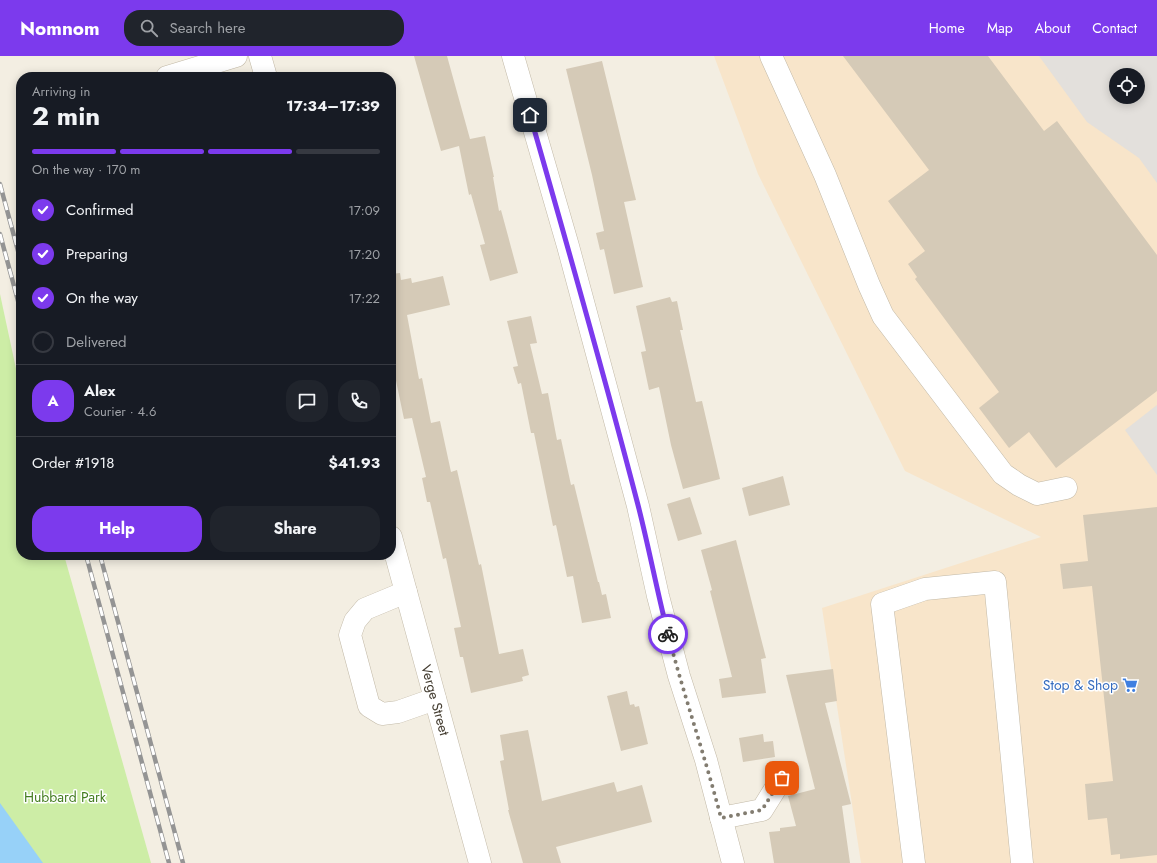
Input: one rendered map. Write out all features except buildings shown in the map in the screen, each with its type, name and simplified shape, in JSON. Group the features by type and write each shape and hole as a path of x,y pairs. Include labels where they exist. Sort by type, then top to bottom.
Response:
{"street":[{"path":"183,72 236,56"},
{"path":"260,56 265,72"},
{"path":"514,56 566,239 638,506 658,596 679,676 706,760 733,863"},
{"path":"771,56 825,175 866,278 883,316 1003,474 1019,485 1037,494 1066,488"},
{"name":"Verge Street","path":"396,555 480,863"},
{"path":"914,863 882,604 925,589 995,582 1022,863"},
{"path":"406,592 365,609 355,621 350,635 369,706 382,714 398,712 435,699"},
{"path":"721,818 762,810 782,778"}],"shaded area":[{"path":"714,56 1157,56 1157,863 861,863 822,608 1041,537 905,471 758,174"},
{"path":"1039,56 1157,56 1157,183 1139,158 1087,122"},
{"path":"1157,405 1157,475 1125,430"}],"green space":[{"name":"Hubbard Park","path":"0,294 16,369 16,560 65,560 151,863 22,863 0,810"}],"water":[{"path":"0,803 43,863 0,863"}],"railway":[{"path":"0,184 16,243"},
{"path":"0,234 16,293"},
{"path":"87,560 169,863"},
{"path":"101,560 183,863"}],"way so far":[{"path":"668,634 679,676 706,760 721,818 762,810 782,778"}],"place":[{"name":"Stop & Shop","path":"1130,685"}],"route":[{"path":"530,115 568,246 638,506 668,634"}]}
